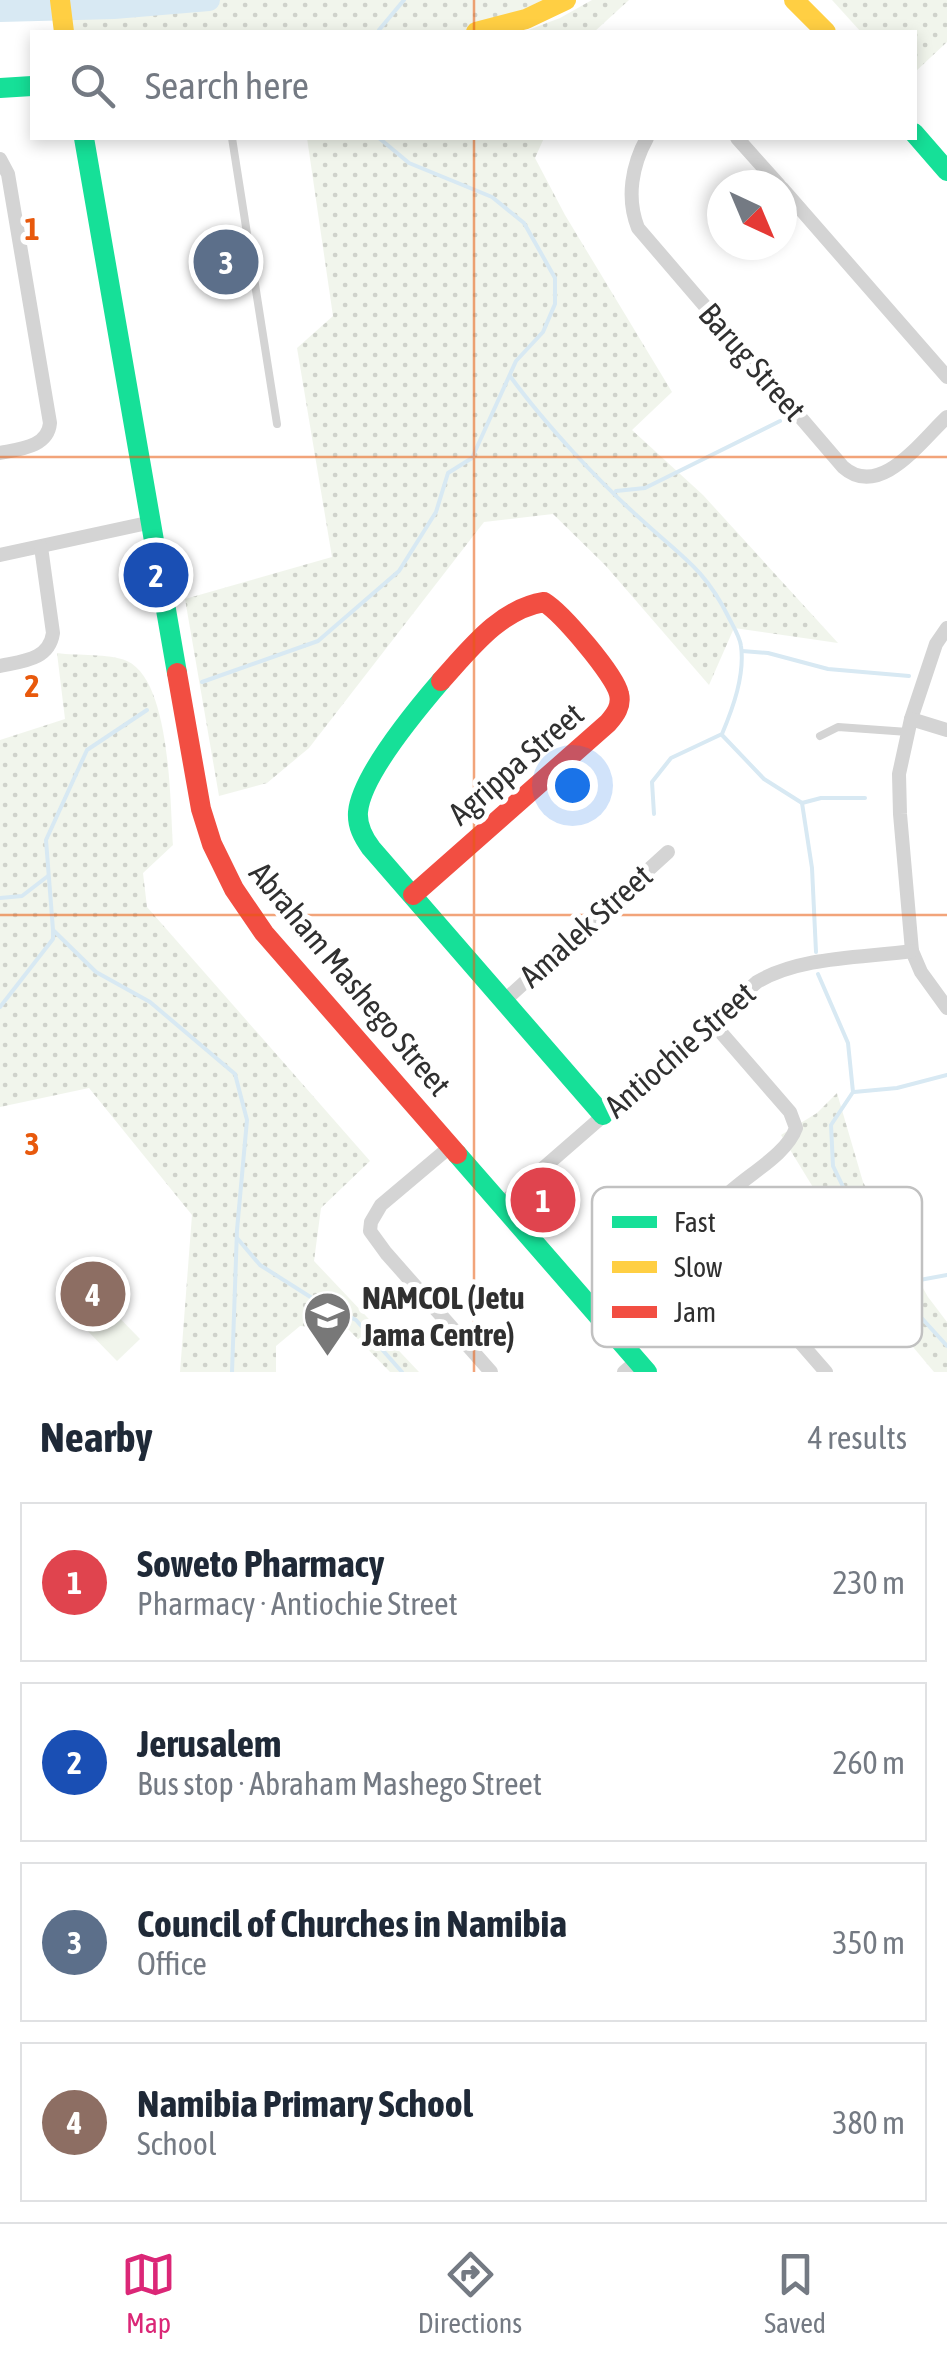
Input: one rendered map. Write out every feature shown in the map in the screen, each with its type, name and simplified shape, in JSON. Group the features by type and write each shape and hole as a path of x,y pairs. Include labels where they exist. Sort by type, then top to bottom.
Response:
{"main road":[{"path":"60,0 64,30"},
{"path":"484,30 526,19 566,0"},
{"path":"794,0 824,30"},
{"path":"0,88 30,86"},
{"path":"917,136 947,171"},
{"name":"Abraham Mashego Street","path":"84,140 201,809 219,865 264,933 502,1204 592,1314"},
{"name":"Agrippa Street","path":"413,895 608,723 620,708 622,700 613,681 559,615 542,602 531,601 509,614 428,694 400,731 361,796 358,821 361,834 413,895 504,1001 604,1115"},
{"name":"Abraham Mashego Street","path":"619,1347 636,1368"}],"street":[{"name":"Barug Street","path":"646,140 640,150 631,195 638,228 851,474 867,479 886,473 947,416"},
{"path":"739,140 766,170"},
{"path":"0,159 8,174 50,432 40,443 0,454"},
{"path":"797,205 947,377"},
{"path":"0,556 152,522"},
{"path":"0,666 35,658 50,646 53,633 40,547"},
{"path":"947,628 936,644 909,726 900,774 912,951 920,972 947,1008"},
{"path":"909,726 947,730"},
{"name":"Amalek Street","path":"504,1001 668,852"},
{"name":"Antiochie Street","path":"502,1204 757,982 780,971 912,951"},
{"path":"711,1021 790,1112 796,1128 788,1144 738,1187"},
{"path":"451,1146 381,1206 370,1231 491,1372"},
{"path":"804,1347 826,1372"}],"lane":[{"path":"232,140 277,424"},
{"path":"820,736 838,727 909,726"}],"shaded area":[{"path":"60,0 566,0 482,30 64,30"},
{"path":"592,0 629,0 596,30 528,30"},
{"path":"832,0 947,0 947,42 917,70 917,30 859,30"},
{"path":"307,140 543,140 535,158 672,392 632,430 703,495 838,643 734,628 709,685 605,565 553,514 484,522 309,748 267,783 219,796 185,599 332,557 297,348 333,316"},
{"path":"57,653 127,661 141,673 152,692 169,774 173,845 143,873 147,907 370,1161 321,1208 314,1261 419,1372 390,1372 349,1330 300,1326 276,1346 276,1372 180,1372 192,1215 89,1088 0,1107 0,740 65,719"},
{"path":"837,1093 866,1187 813,1187 781,1135 817,1113"},
{"path":"922,1286 947,1322 947,1372 934,1372 913,1347 922,1347"},
{"path":"100,1298 140,1339 117,1361 78,1321"}],"waterway":[{"path":"0,11 209,0"},
{"path":"379,30 404,0"},
{"path":"202,682 318,641 399,571 436,512 448,473 472,458 516,361 543,332 555,304 555,278 524,223 492,197 409,163 381,140"},
{"path":"510,376 591,471 702,575 739,639 740,680 722,734 671,758 652,782 654,814"},
{"path":"616,491 645,488 780,421"},
{"path":"742,651 768,653 828,669 909,676"},
{"path":"147,710 87,750 46,840 53,930 96,972 150,1002 235,1074 247,1120 237,1230 232,1372"},
{"path":"722,735 764,779 802,803 821,798 865,798"},
{"path":"802,803 812,868 816,952"},
{"path":"0,898 22,896 48,876"},
{"path":"0,1007 53,939 53,930"},
{"path":"818,974 848,1043 853,1092 831,1125 833,1166 843,1187"},
{"path":"854,1092 897,1088 947,1075"},
{"path":"237,1238 260,1265 356,1320 402,1372"},
{"path":"922,1280 947,1275"},
{"path":"922,1318 947,1346"}],"traffic: fast":[{"path":"0,88 30,86"},
{"path":"917,136 947,171"},
{"path":"84,140 177,673"},
{"path":"441,681 369,780 358,812 361,831 371,848 603,1115"},
{"path":"457,1154 592,1309"},
{"path":"625,1347 647,1372"}],"traffic: slow":[{"path":"60,0 64,30"},
{"path":"484,30 526,19 566,0"},
{"path":"794,0 824,30"}],"traffic: jam":[{"path":"413,895 608,723 620,702 615,685 598,659 544,602 500,622 441,681"},
{"path":"177,673 201,809 212,844 234,889 264,933 457,1154"}],"place":[{"name":"Council of Churches in Namibia","path":"226,262"},
{"name":"Jerusalem","path":"156,575"},
{"name":"Soweto Pharmacy","path":"543,1200"},
{"name":"Namibia Primary School","path":"93,1294"},
{"name":"NAMCOL (Jetu Jama Centre)","path":"327,1358"}]}
